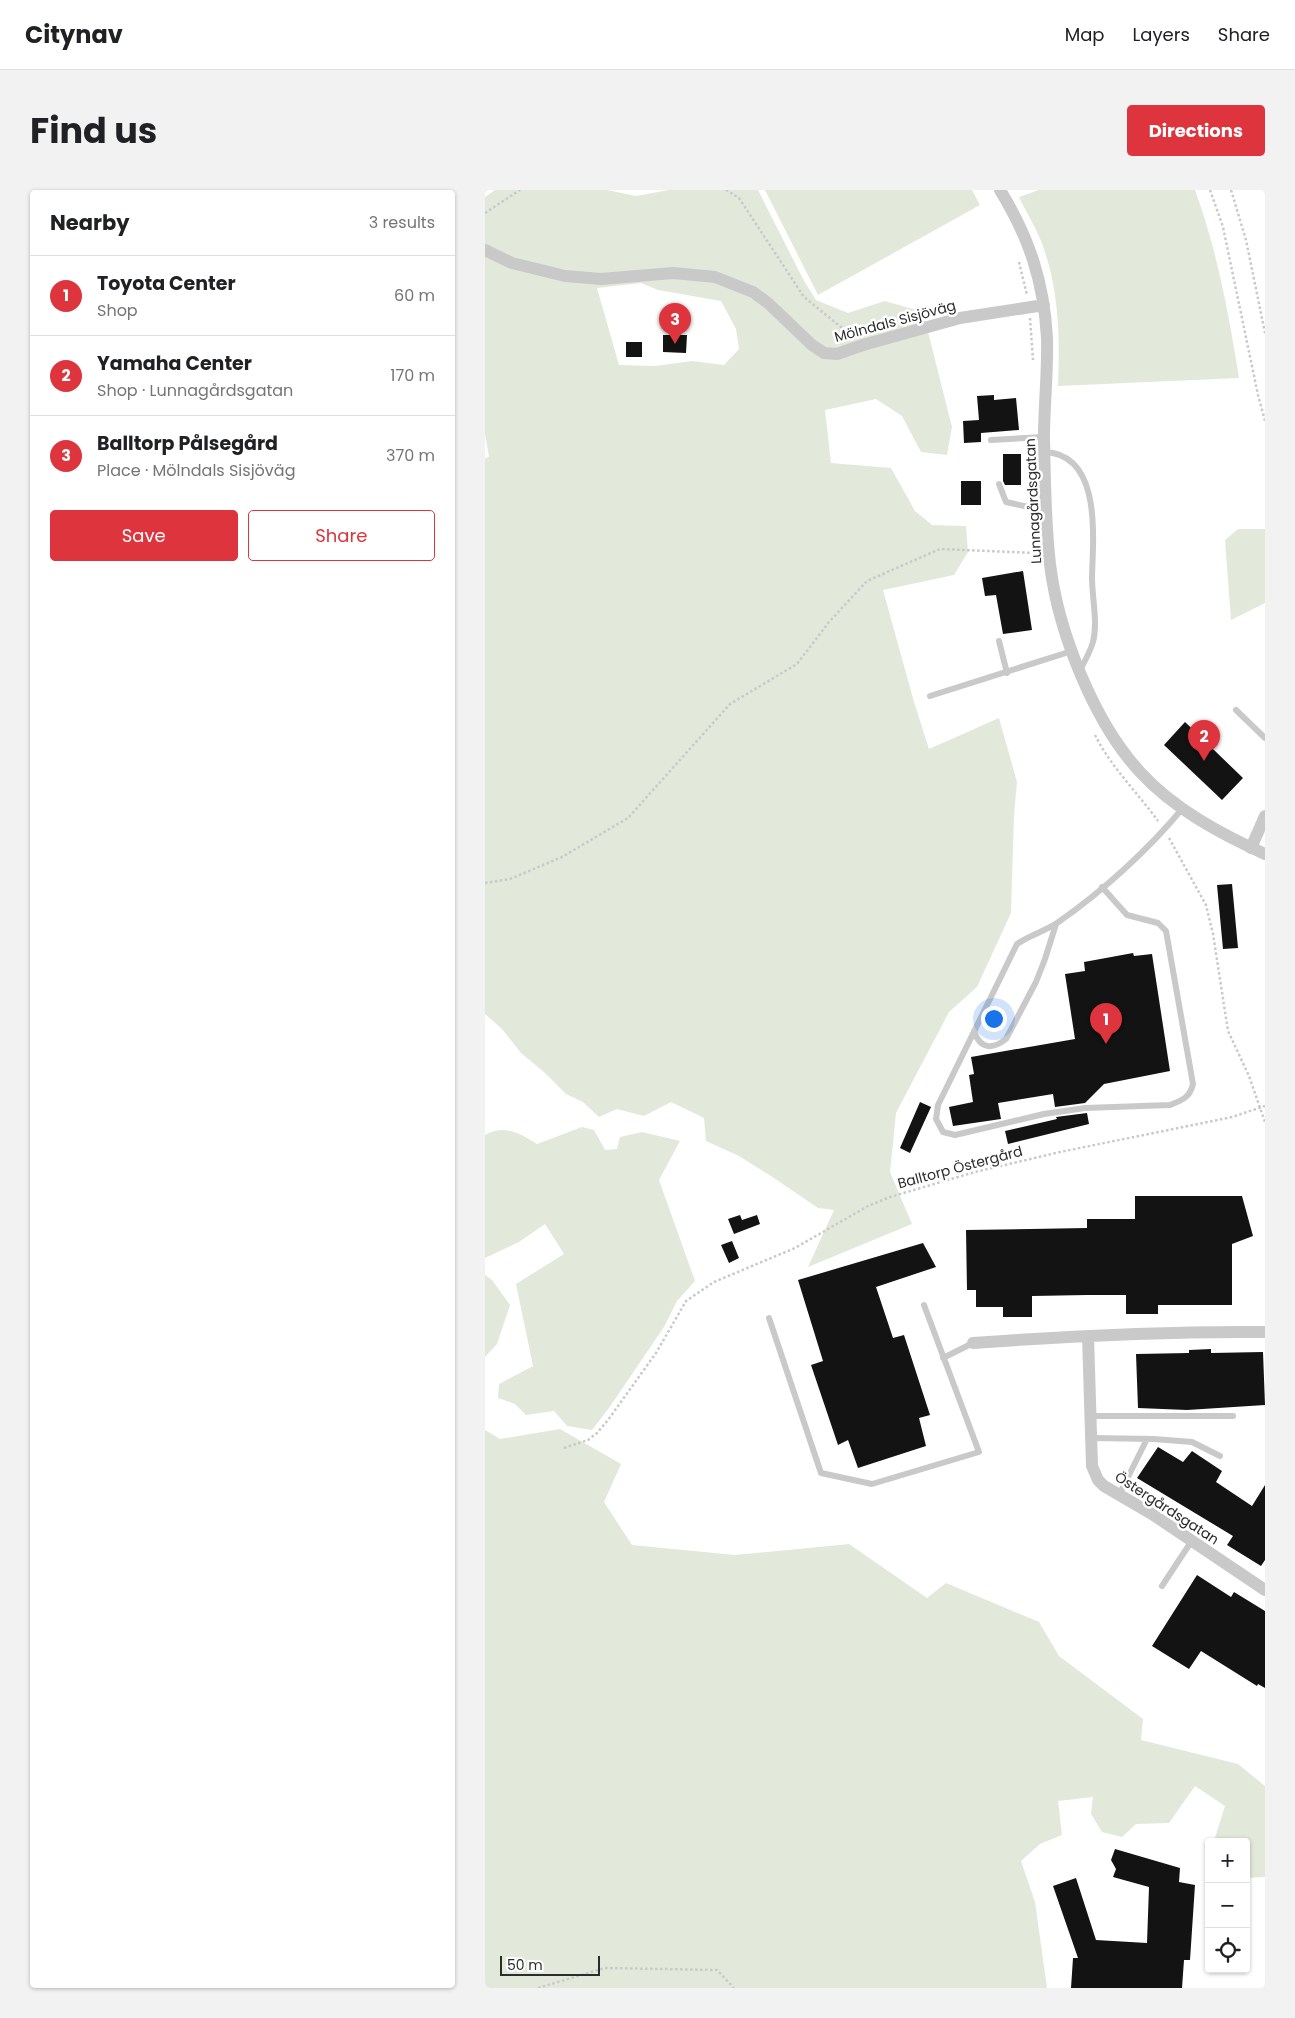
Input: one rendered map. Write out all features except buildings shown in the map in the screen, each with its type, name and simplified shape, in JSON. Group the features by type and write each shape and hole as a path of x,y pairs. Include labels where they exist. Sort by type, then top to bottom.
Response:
{"street":[{"name":"Lunnagårdsgatan","path":"1000,190 1024,234 1041,283 1047,340 1044,437 1045,508 1050,566 1058,606 1072,651 1088,692 1126,756 1141,773 1182,809 1265,854"},
{"name":"Mölndals Sisjöväg","path":"485,250 512,263 565,276 601,279 673,273 715,277 753,292 768,303 812,345 824,353 837,354 960,318 1044,305"},
{"path":"1251,848 1265,816"},
{"path":"973,1343 1088,1336 1265,1332"},
{"name":"Östergårdsgatan","path":"1088,1336 1092,1416 1092,1466 1098,1480 1264,1588"}],"lane":[{"path":"991,440 1044,437"},
{"path":"1045,452 1056,453 1070,459 1077,467 1089,495 1093,517 1093,641 1080,670"},
{"path":"999,484 1006,502 1033,508 1045,508"},
{"path":"999,640 1007,673"},
{"path":"930,696 1072,651"},
{"path":"1236,710 1265,738"},
{"path":"1102,887 1127,915 1158,923 1166,931 1193,1084 1191,1093 1183,1100 1170,1105 1085,1108 1044,1114 955,1135 943,1132 936,1119 938,1105 1017,944 1030,935 1056,924 1102,887 1165,830 1182,809"},
{"path":"974,1031 977,1040 984,1045 998,1046 1006,1039 1036,982 1056,924"},
{"path":"769,1318 821,1473 872,1484 979,1452 924,1305"},
{"path":"943,1358 973,1343"},
{"path":"1092,1416 1233,1416"},
{"path":"1091,1438 1191,1442 1220,1456"},
{"path":"1119,1495 1147,1439"},
{"path":"1162,1586 1191,1542"}],"path":[{"path":"485,213 520,190"},
{"path":"726,190 739,198 804,297 863,345"},
{"path":"1209,190 1223,227 1258,395 1265,420"},
{"path":"1231,190 1246,240 1265,333"},
{"path":"1018,260 1025,284 1028,307"},
{"path":"485,883 509,878 562,857 628,818 730,704 797,664 829,622 867,581 940,549 1036,553"},
{"name":"Balltorp Östergård","path":"564,1448 588,1440 608,1420 656,1353 686,1301 714,1282 795,1248 846,1217 890,1197 975,1172 1060,1152 1232,1117 1265,1106"},
{"path":"1260,1107 1265,1122"},
{"path":"538,1988 605,1968 717,1970 734,1988"}],"green space":[{"path":"495,190 607,190 636,196 669,190 758,190 803,279 816,300 848,313 885,301 923,312 952,427 947,455 921,452 902,416 876,399 825,410 831,463 891,468 915,511 932,525 966,526 968,552 954,575 883,590 929,749 999,718 1017,782 1011,913 977,987 949,1012 896,1113 890,1172 912,1224 808,1267 834,1210 818,1208 739,1156 706,1141 704,1118 671,1102 644,1116 617,1109 599,1117 583,1102 566,1094 521,1053 502,1029 485,1014 485,458 489,457 485,434 485,197","holes":["641,283 658,290 721,301 736,329 739,349 724,365 692,361 655,366 619,365 597,288"]},
{"path":"765,190 972,190 980,205 818,295"},
{"path":"1039,190 1195,190 1210,236 1221,283 1239,378 1058,386 1059,351 1056,299 1053,282 1042,242 1019,197"},
{"path":"1238,529 1265,529 1265,603 1231,620 1225,540"},
{"path":"582,1127 594,1130 605,1150 617,1149 620,1137 642,1132 680,1141 659,1180 695,1281 677,1301 664,1327 592,1430 567,1426 554,1411 526,1415 515,1404 498,1398 499,1384 533,1366 516,1284 564,1254 545,1224 519,1242 485,1258 485,1135 499,1130 512,1131 537,1144"},
{"path":"485,1275 492,1280 510,1305 497,1344 485,1357"},
{"path":"560,1429 621,1464 604,1502 632,1545 735,1555 849,1544 927,1598 946,1583 1039,1622 1059,1656 1143,1719 1141,1740 1238,1764 1265,1786 1265,1877 1250,1878 1250,1838 1215,1838 1225,1806 1195,1786 1169,1823 1136,1824 1122,1837 1102,1832 1091,1814 1093,1797 1058,1801 1062,1835 1040,1844 1021,1861 1035,1902 1047,1988 485,1988 485,1430 500,1439"}],"place":[{"name":"Balltorp Pålsegård","path":"675,344"},
{"name":"Yamaha Center","path":"1204,761"},
{"name":"Toyota Center","path":"1106,1044"}]}
